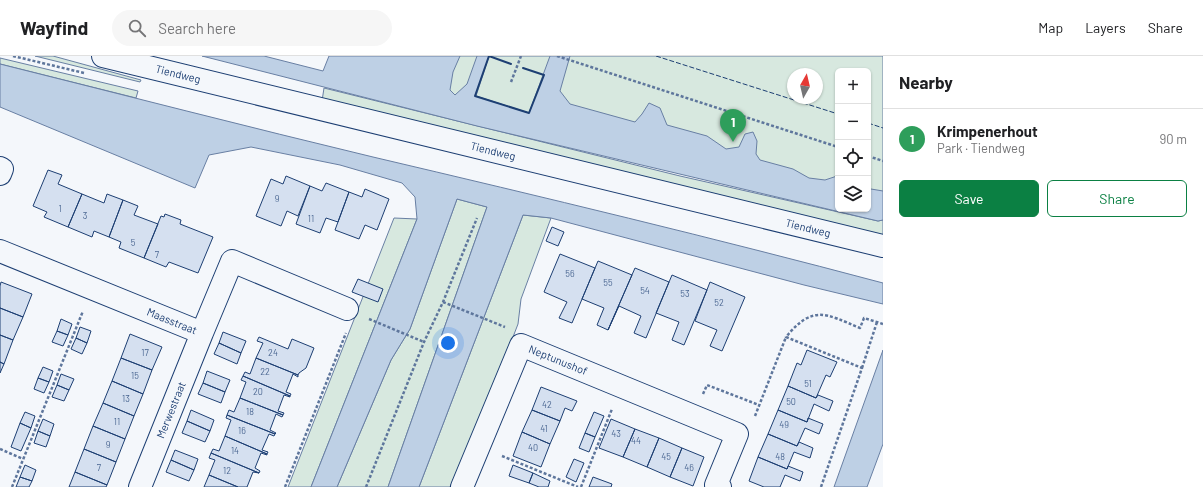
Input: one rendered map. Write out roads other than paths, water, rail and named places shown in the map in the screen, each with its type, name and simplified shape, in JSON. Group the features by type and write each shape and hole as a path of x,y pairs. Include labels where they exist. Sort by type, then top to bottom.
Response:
{"street":[{"name":"Tiendweg","path":"113,58 883,246"},
{"path":"0,168 2,169 0,174"},
{"name":"Maasstraat","path":"0,251 202,333 232,262 348,318"},
{"name":"Merwestraat","path":"140,487 202,333"},
{"name":"Neptunushof","path":"462,487 521,345 737,434 716,485 720,487"}],"water":[{"path":"202,56 264,56 323,71 329,56 460,56 453,72 450,90 455,95 467,84 477,56 489,56 476,96 529,113 550,56 570,56 560,91 570,104 635,122 649,103 660,108 667,125 707,136 726,149 739,147 745,134 753,132 757,141 756,154 760,160 793,169 809,178 825,180 835,177 835,211 477,126"},
{"path":"0,64 326,146 692,234 883,283 883,304 804,285 551,218 523,215 419,487 388,487 487,207 457,199 410,329 391,360 337,487 311,487 417,219 415,197 402,183 340,165 251,147 209,155 195,188 0,107"},
{"path":"871,189 883,191 883,220 878,221 840,212 871,212"},
{"path":"883,350 883,444 867,487 834,487"}],"place":[{"name":"Krimpenerhout","path":"733,142"}]}
